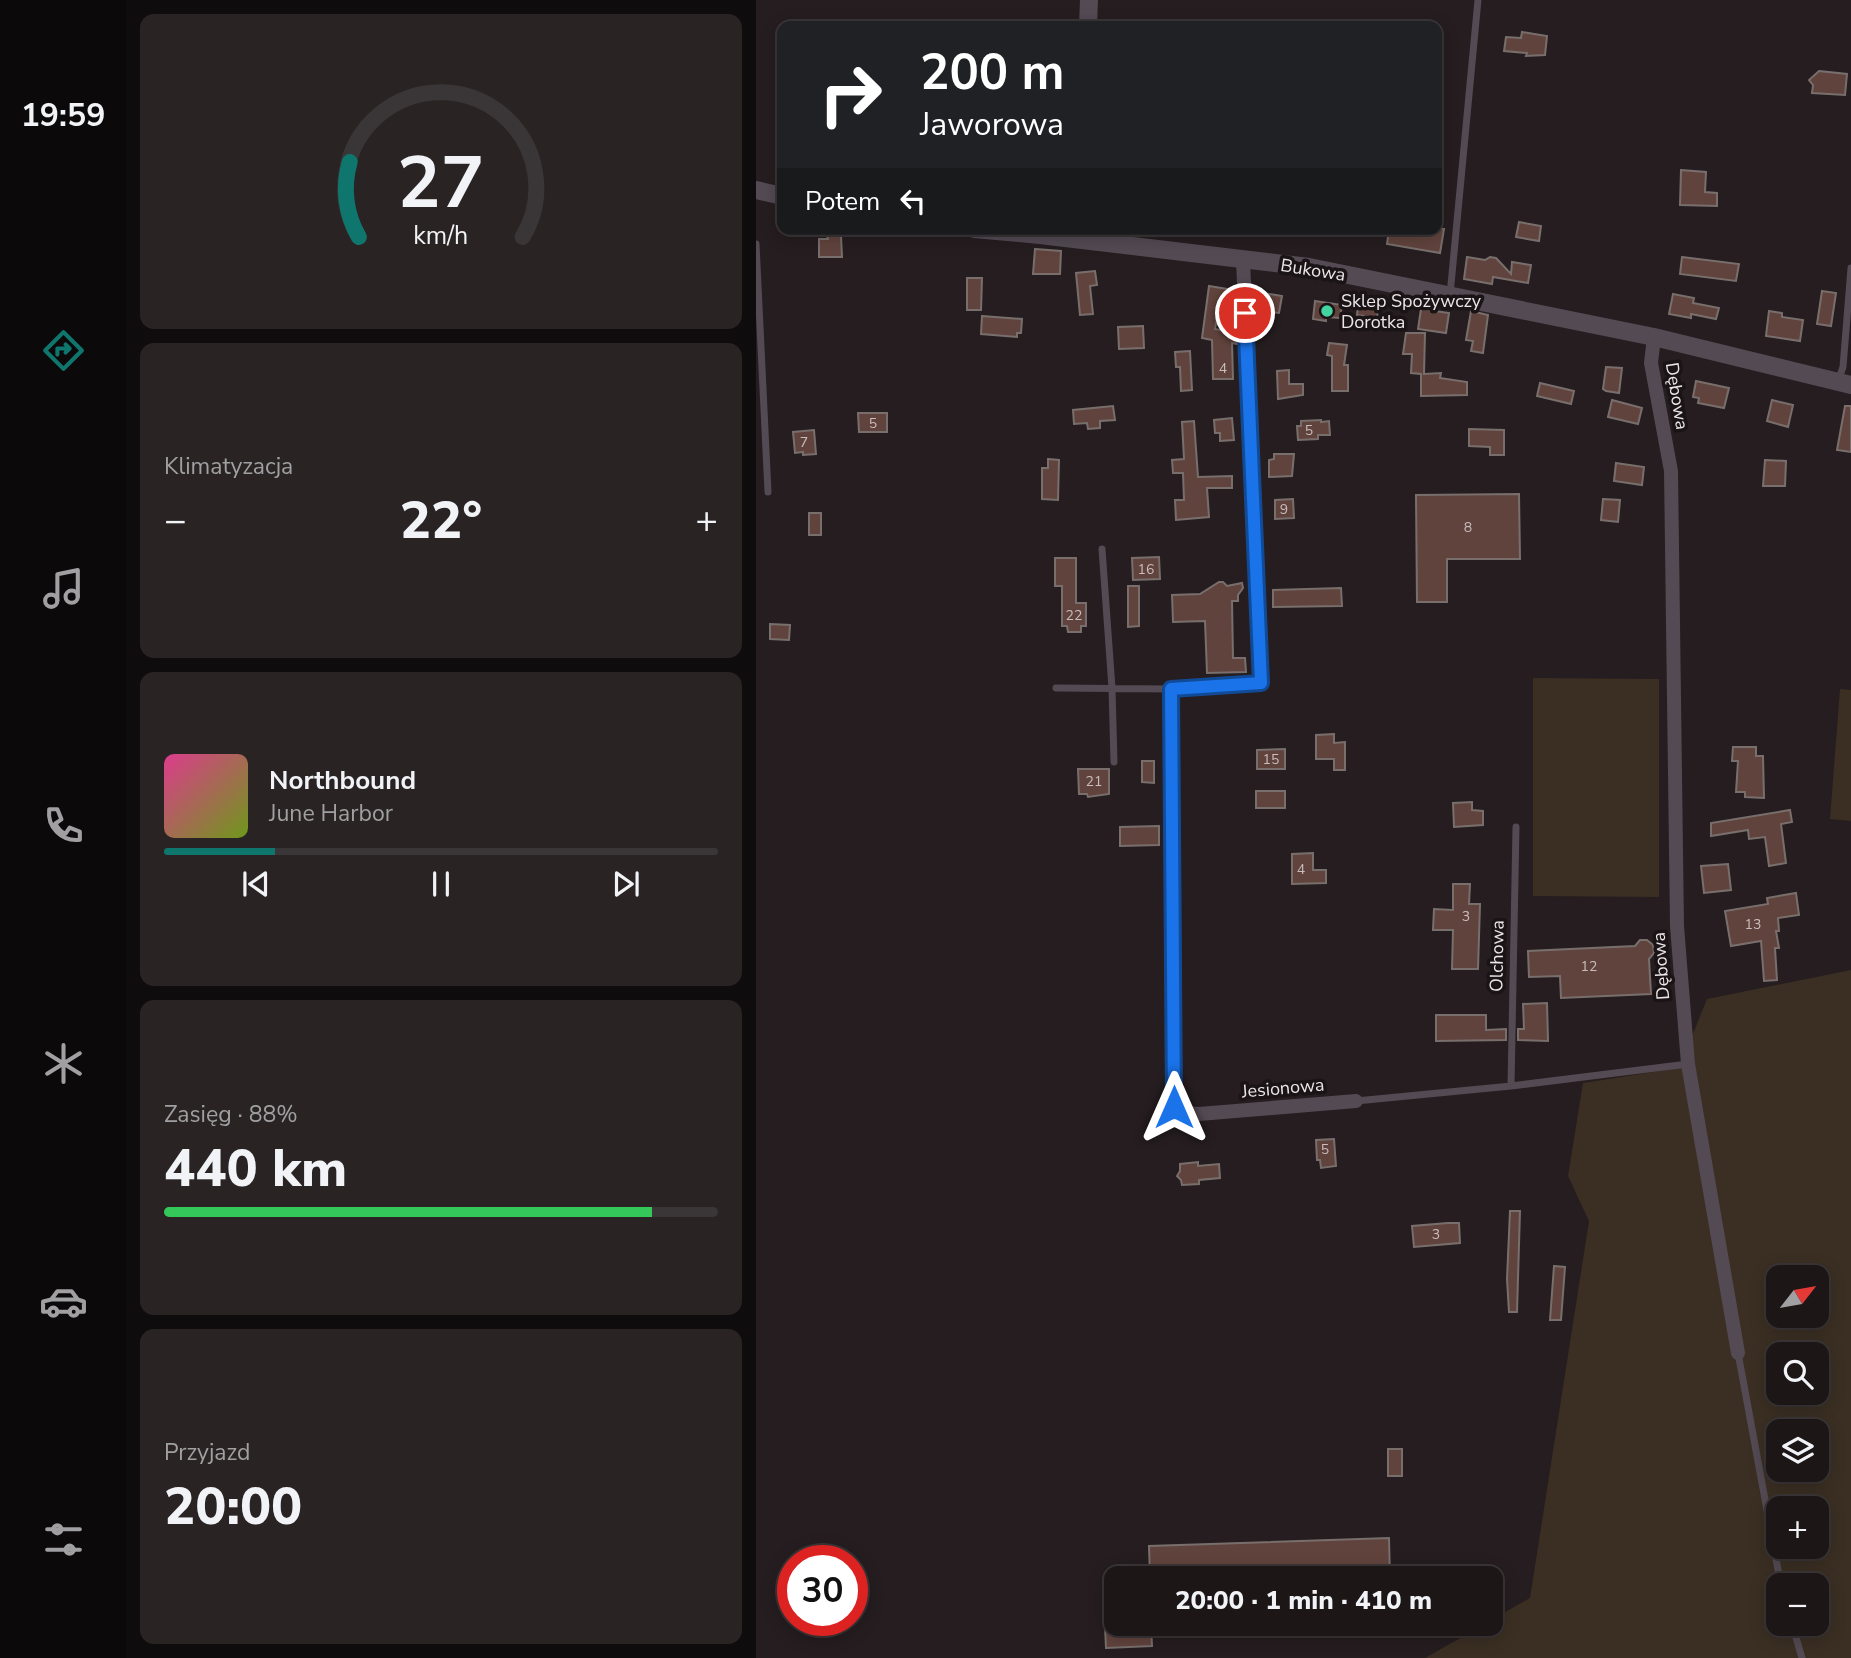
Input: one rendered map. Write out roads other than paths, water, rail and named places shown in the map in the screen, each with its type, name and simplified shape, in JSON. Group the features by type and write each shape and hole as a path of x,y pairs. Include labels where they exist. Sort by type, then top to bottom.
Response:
{"street":[{"path":"1088,21 1089,0"},
{"path":"756,190 777,195"},
{"name":"Bukowa","path":"1062,235 1309,267 1654,337 1844,384"},
{"path":"1171,689 1261,683 1243,260"},
{"name":"Dębowa","path":"1654,337 1651,363 1671,471 1677,926 1688,1064 1738,1353"},
{"name":"Jesionowa","path":"1171,689 1174,1107 1184,1113 1199,1114 1356,1101"}],"lane":[{"path":"1450,296 1478,0"},
{"path":"756,244 768,492"},
{"path":"1844,384 1851,268"},
{"path":"1102,549 1112,688 1114,761"},
{"path":"1056,688 1171,689"},
{"name":"Olchowa","path":"1511,1086 1516,827"},
{"name":"Jesionowa","path":"1356,1101 1511,1086 1688,1064"},
{"name":"Dębowa","path":"1738,1353 1779,1573"},
{"path":"1796,1636 1802,1658"}],"place":[{"name":"Sklep Spożywczy Dorotka","path":"1327,311"}]}
